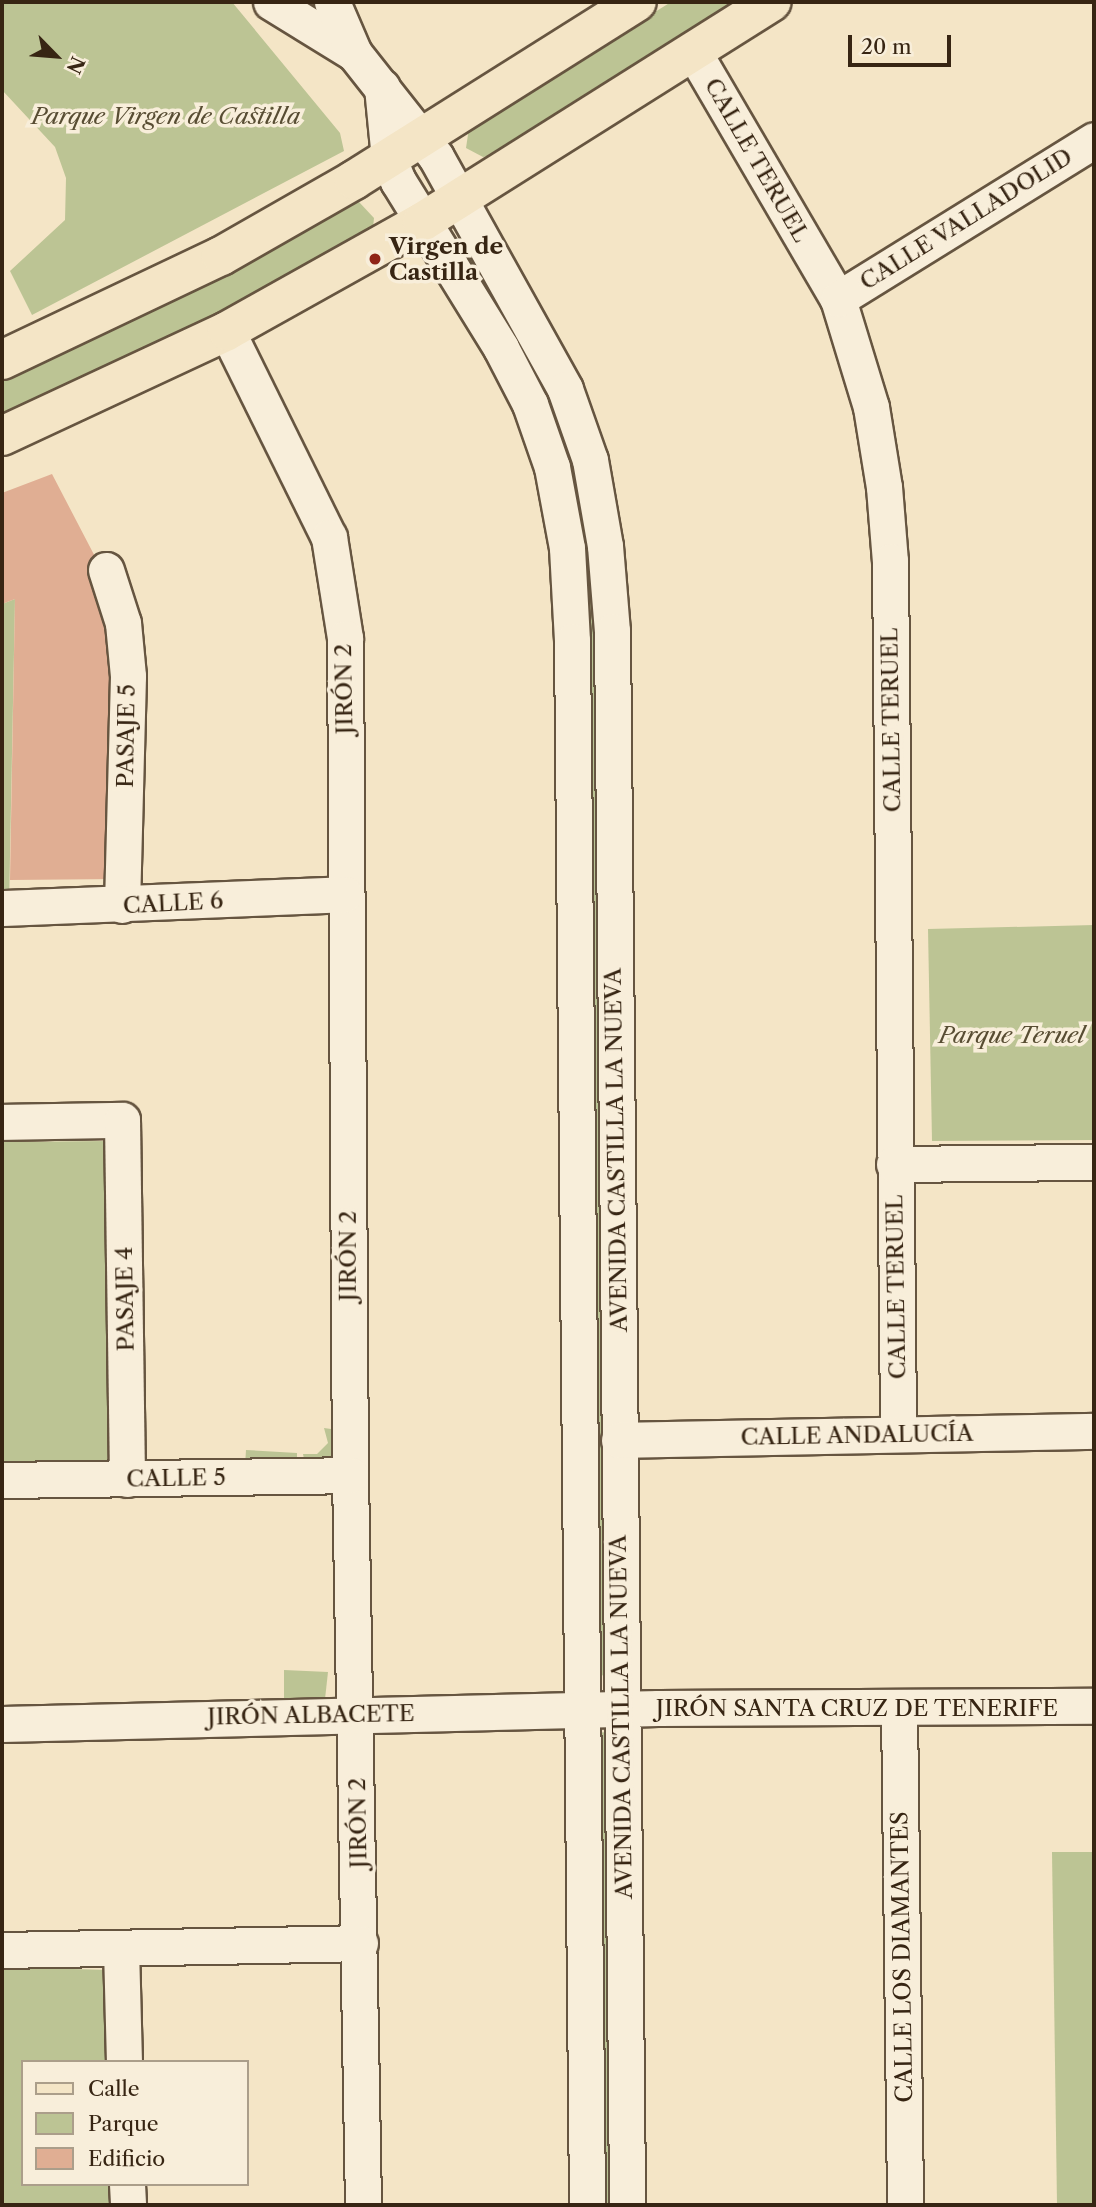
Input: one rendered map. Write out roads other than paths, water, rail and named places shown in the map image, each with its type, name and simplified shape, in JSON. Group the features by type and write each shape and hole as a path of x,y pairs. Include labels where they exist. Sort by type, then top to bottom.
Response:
{"main road":[{"path":"2,360 221,256 389,159 637,2"},
{"path":"2,436 227,331 422,222 772,2"}],"street":[{"path":"271,2 354,53"},
{"path":"332,2 354,53"},
{"name":"CALLE TERUEL","path":"693,51 838,299 871,407 890,561 898,1434"},
{"name":"AVENIDA CASTILLA LA NUEVA","path":"354,53 423,137 565,389 590,460 605,546 612,631 627,2205"},
{"path":"382,87 389,159"},
{"name":"CALLE VALLADOLID","path":"838,299 1094,140"},
{"name":"AVENIDA CASTILLA LA NUEVA","path":"389,159 422,222 501,348 530,404 552,467 567,548 573,682 580,1711 587,2205"},
{"name":"JIRÓN 2","path":"227,331 329,537 345,638 350,1475 363,2205"},
{"name":"PASAJE 5","path":"106,570 123,623 128,676 122,905"},
{"name":"CALLE 6","path":"2,908 345,894"},
{"name":"PASAJE 4","path":"2,1122 122,1120 127,1479"},
{"path":"894,1164 1094,1162"},
{"name":"CALLE ANDALUCÍA","path":"619,1440 1094,1431"},
{"name":"CALLE 5","path":"2,1480 350,1475"},
{"name":"JIRÓN SANTA CRUZ DE TENERIFE","path":"621,1710 1094,1706"},
{"name":"CALLE LOS DIAMANTES","path":"899,1708 905,2205"},
{"name":"JIRÓN ALBACETE","path":"2,1724 356,1713 621,1710"},
{"path":"2,1950 360,1943"},
{"path":"121,1948 124,2060"},
{"path":"127,2186 128,2205"}],"place":[{"name":"Virgen de Castilla","path":"375,259"}],"park label":[{"name":"Parque Virgen de Castilla","path":"166,116"},
{"name":"Parque Teruel","path":"1012,1035"}]}
